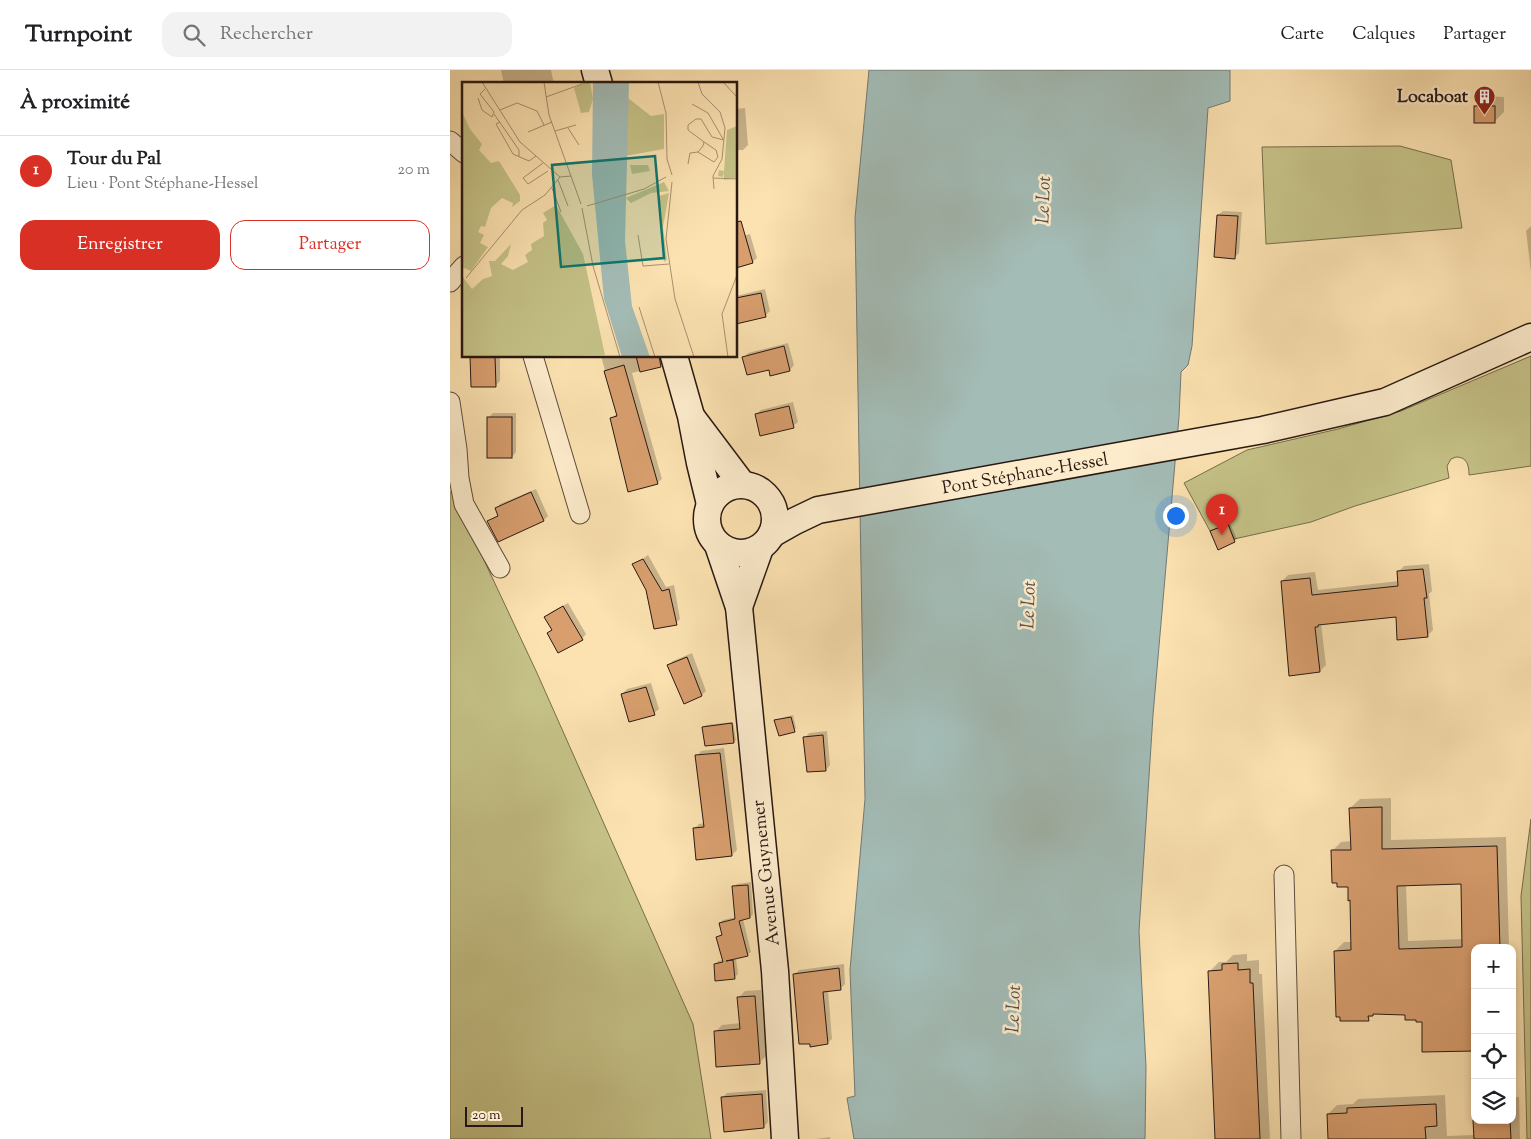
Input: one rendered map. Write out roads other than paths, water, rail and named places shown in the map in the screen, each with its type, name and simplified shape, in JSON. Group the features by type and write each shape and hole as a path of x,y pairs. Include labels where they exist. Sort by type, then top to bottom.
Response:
{"street":[{"path":"450,142 462,152"},
{"path":"450,282 462,268"},
{"name":"Pont Stéphane-Hessel","path":"794,509 1231,436 1385,402 1531,337"},
{"path":"534,358 580,514"},
{"name":"Avenue Guynemer","path":"675,358 691,416 710,504 707,521 708,530 718,545 739,607 775,971 785,1139"},
{"path":"450,402 457,449 458,478 464,504 500,568"},
{"path":"691,416 742,484"},
{"path":"710,504 723,490 742,484 753,487 794,509"},
{"name":"Avenue Guynemer","path":"739,607 766,541 776,523 775,511 794,509"},
{"path":"718,545 728,551 739,553 750,552 766,541"},
{"path":"1284,875 1291,1139"}],"water":[{"name":"Le Lot","path":"869,70 1230,70 1230,101 1208,108 1192,346 1188,365 1181,372 1179,417 1153,715 1139,931 1146,1067 1145,1139 854,1139 847,1098 855,1096 850,970 865,799 855,218"}],"place":[{"name":"Locaboat","path":"1484,115"},
{"name":"Tour du Pal","path":"1222,535"}]}
